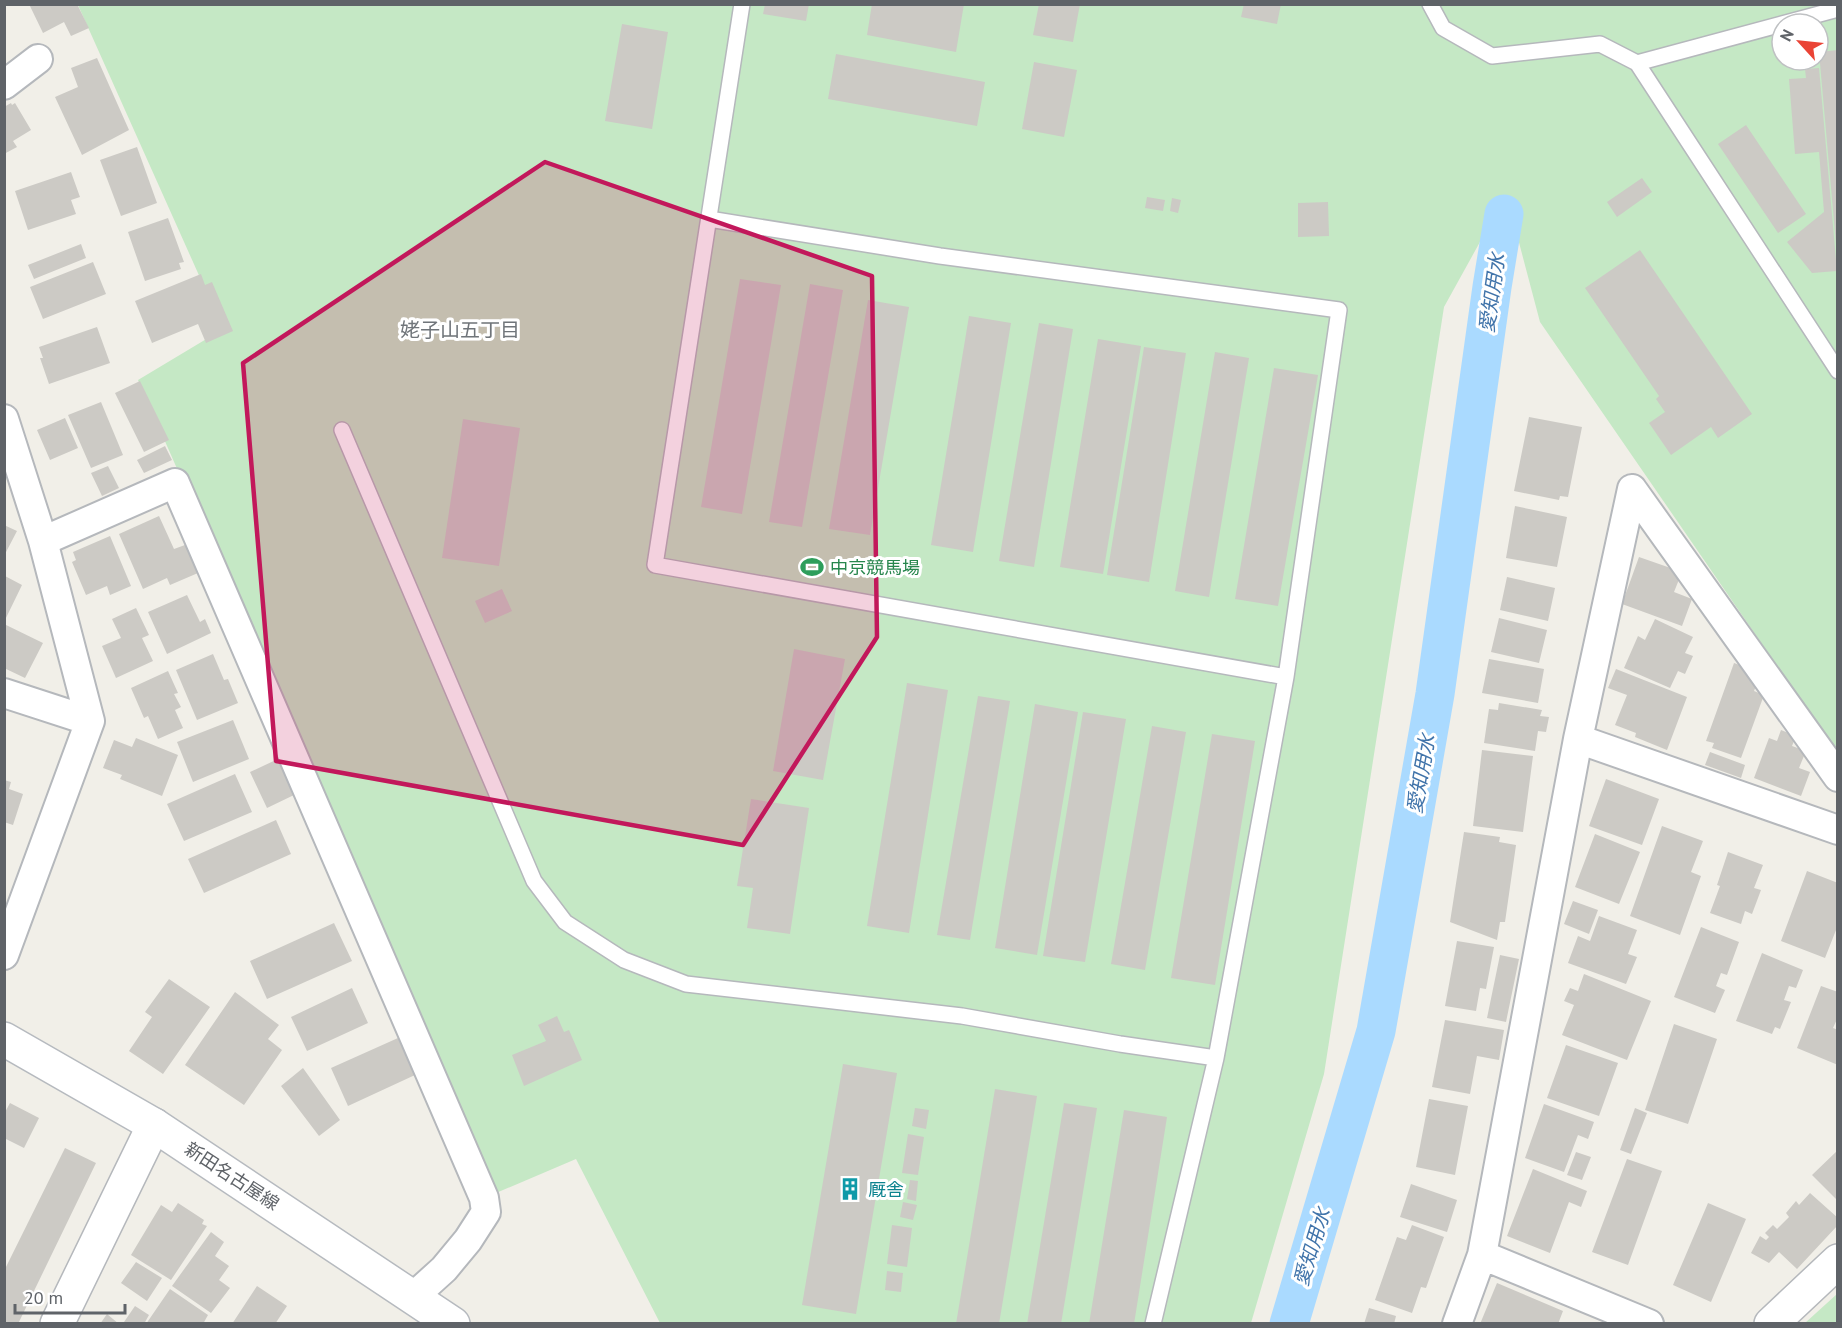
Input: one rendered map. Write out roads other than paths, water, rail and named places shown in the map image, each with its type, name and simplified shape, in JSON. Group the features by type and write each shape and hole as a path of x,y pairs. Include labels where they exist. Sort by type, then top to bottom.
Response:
{"main road":[{"name":"新田名古屋線","path":"4,1039 154,1125 453,1323"},
{"path":"57,1323 154,1125"},
{"path":"1771,1323 1838,1261"}],"street":[{"path":"4,85 38,59"},
{"path":"4,419 43,542 90,721 4,955"},
{"path":"43,542 175,483 484,1198 486,1212 468,1240 444,1269 413,1297"},
{"path":"1457,1323 1482,1255 1578,739 1632,489 1838,777"},
{"path":"4,693 90,721"},
{"path":"1578,739 1838,830"},
{"path":"1482,1255 1649,1323"}],"lane":[{"path":"742,4 655,565 1286,677"},
{"path":"1430,4 1443,28 1492,56 1600,44 1637,63 1838,371"},
{"path":"1637,63 1838,9"},
{"path":"709,219 940,256 1339,310 1286,677 1216,1058 1154,1323"},
{"path":"342,430 534,881 565,922 624,960 686,984 962,1016 1120,1044 1216,1058"}],"waterway":[{"name":"愛知用水","path":"1289,1324 1376,1031 1435,694 1504,214"}],"place":[{"name":"中京競馬場","path":"812,567"},
{"name":"厩舎","path":"850,1189"}],"district":[{"name":"姥子山五丁目","path":"460,330"}]}
